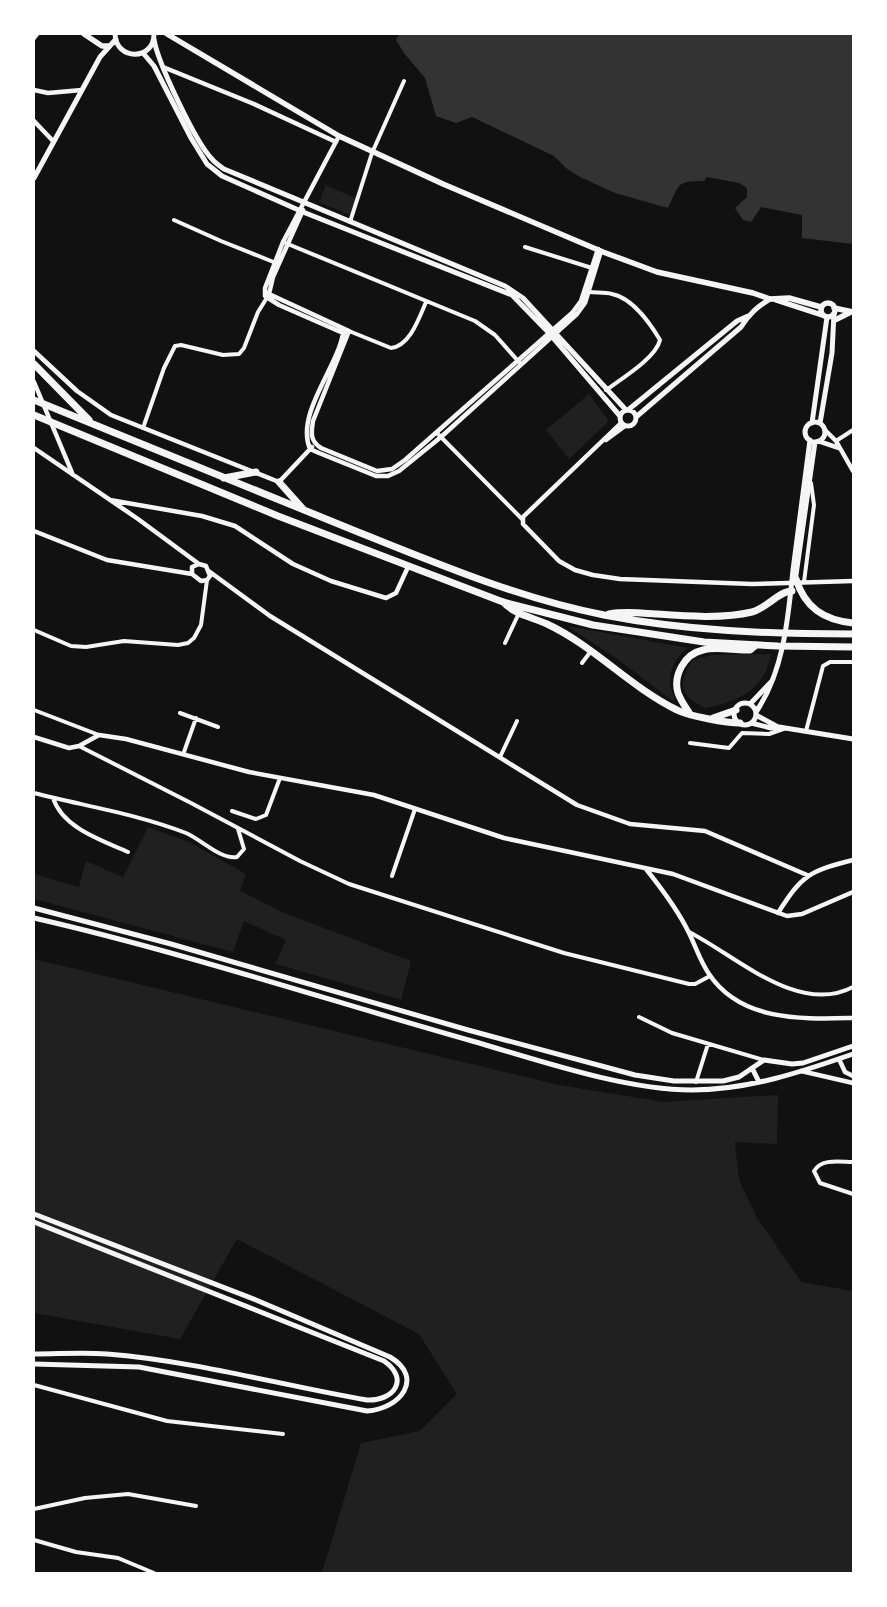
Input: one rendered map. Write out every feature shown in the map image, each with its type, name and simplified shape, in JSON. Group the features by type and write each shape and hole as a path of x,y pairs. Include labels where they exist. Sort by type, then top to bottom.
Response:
{"highway":[{"path":"34,364 90,422"},
{"path":"34,400 304,511 503,588 604,615 741,632 853,634"},
{"path":"34,416 408,567 503,602 593,625 635,633 704,642 853,647"},
{"path":"223,478 256,472"},
{"path":"279,482 304,511"},
{"path":"796,579 799,589 810,606 822,615 836,621 853,623"},
{"path":"604,615 620,612 677,615 752,612 770,604 783,593 793,589"},
{"path":"503,602 519,613 547,624 591,650 668,706 690,714 740,723"},
{"path":"690,714 682,702 677,686 679,671 686,659 701,650 750,650 756,645"},
{"path":"712,718 736,710"}],"main road":[{"path":"84,34 102,46 109,46"},
{"path":"167,34 337,139 600,250 657,272 753,293 825,316"},
{"path":"34,178 82,90 116,36"},
{"path":"116,36 120,48 125,53 131,55 144,54 149,50 154,36"},
{"path":"154,36 160,60 195,133 211,158 224,169 304,204 505,286 523,298 620,416 623,425 633,424 636,417 741,327 748,315"},
{"path":"144,54 152,63 191,138 207,164 230,181 504,291 520,301 606,390 636,417"},
{"path":"152,63 160,60"},
{"path":"620,416 737,321 772,299 789,298 821,307 827,303 834,310 852,312"},
{"path":"814,441 806,435 806,429 812,423 825,316 821,307"},
{"path":"825,316 834,310"},
{"path":"751,723 778,664 793,589 802,513 814,441 824,435 825,430 820,423 835,320 834,310"},
{"path":"835,320 852,312"},
{"path":"812,423 820,423"},
{"path":"793,589 796,579 802,513 810,476 814,441"},
{"path":"771,682 750,704 740,704 736,710 735,717 740,723 853,738"},
{"path":"750,704 756,713 779,727"},
{"path":"34,908 171,944 590,1064 635,1075 696,1082 732,1080 764,1060 792,1064 803,1063 853,1046"},
{"path":"34,918 235,972 590,1074 671,1089 723,1088 759,1082 853,1054"},
{"path":"752,1068 759,1082"},
{"path":"34,1214 256,1300 390,1356 402,1366 406,1379 403,1394 399,1400 384,1409 367,1412 138,1366 34,1364"},
{"path":"34,1222 384,1361 394,1369 397,1380 394,1391 384,1399 367,1400 195,1366 146,1359 105,1354 34,1354"}],"street":[{"path":"34,38 37,34"},
{"path":"143,428 164,368 174,347 181,344 223,355 239,354 244,348 258,312 268,296 277,263 285,243 337,139 163,67"},
{"path":"350,222 372,153 404,80"},
{"path":"34,90 48,93 82,90"},
{"path":"34,121 53,141"},
{"path":"174,220 221,242 277,263"},
{"path":"285,243 482,325 495,335 519,363"},
{"path":"525,247 592,268"},
{"path":"592,275 592,268 600,250"},
{"path":"343,333 308,420 306,437 310,449 367,472 387,473 439,435 577,314 587,291 600,250"},
{"path":"587,291 621,297 632,305 654,329 660,340 658,346 643,362 606,390"},
{"path":"268,296 391,348 397,347 405,341 426,302"},
{"path":"303,312 343,333 349,331"},
{"path":"349,331 313,421 311,436 315,444 377,471 387,473"},
{"path":"34,351 77,391 98,407 143,428 279,482 315,444"},
{"path":"34,382 60,448 74,476"},
{"path":"522,519 623,425"},
{"path":"825,430 836,441 853,470"},
{"path":"836,441 853,430"},
{"path":"439,435 522,519 523,524 560,561 575,570 620,579 752,584 853,581"},
{"path":"814,441 840,448"},
{"path":"34,448 199,564 206,566 210,572 270,616 500,757 556,794 601,815 630,824 705,831 807,875"},
{"path":"804,582 814,505 810,476"},
{"path":"110,500 202,516 235,526 293,564 331,581 386,598 396,592 408,567"},
{"path":"34,531 107,560 192,574 198,580 207,580"},
{"path":"192,574 192,567 199,564"},
{"path":"34,630 71,646 86,647 124,640 178,645 188,643 194,638 200,624 210,572"},
{"path":"505,644 519,613"},
{"path":"582,663 591,650"},
{"path":"806,731 823,666 830,662 853,662"},
{"path":"34,710 99,735 126,738 184,752 249,772 349,790 504,838 610,859 688,880 787,916 802,914 853,892"},
{"path":"180,712 218,727"},
{"path":"184,752 196,718"},
{"path":"500,757 517,721"},
{"path":"690,743 726,748 732,746 742,733 769,734 786,728"},
{"path":"79,746 99,735"},
{"path":"34,737 62,746 79,746 191,802 238,829 349,884 393,900 564,952 689,984 695,984 710,976"},
{"path":"232,810 256,819 266,816 280,778"},
{"path":"34,793 117,811 151,821 188,834 227,857 237,857 244,849 238,829"},
{"path":"53,798 56,806 68,821 91,835 128,852"},
{"path":"392,876 415,809"},
{"path":"778,913 799,882 807,875 853,860"},
{"path":"646,869 665,892 689,932 710,976 729,994 748,1006 765,1013 814,1019 853,1018"},
{"path":"689,932 777,985 812,993 832,994 853,987"},
{"path":"639,1017 672,1033 764,1060"},
{"path":"696,1082 708,1044"},
{"path":"839,1059 845,1072 853,1076"},
{"path":"801,1071 853,1083"},
{"path":"853,1162 824,1163 814,1171 820,1183 853,1194"},
{"path":"34,1385 167,1421 283,1434"},
{"path":"34,1509 85,1498 128,1494 196,1506"},
{"path":"34,1540 76,1552 118,1558 154,1573"}],"shaded area":[{"path":"399,34 853,34 853,244 802,238 802,215 761,207 751,222 743,220 735,208 747,197 747,188 739,183 707,177 704,181 683,183 677,189 668,208 615,193 580,177 566,168 554,156 472,117 456,123 436,116 425,78 404,53 396,40"},
{"path":"326,185 357,199 350,215 319,202"},
{"path":"589,394 609,421 569,459 546,430"},
{"path":"567,626 688,648 678,658 671,671 670,684 675,698 674,702 616,658"},
{"path":"771,654 763,677 748,692 738,698 705,708 685,693 683,688 684,678 687,668 693,660 712,655"},
{"path":"148,827 189,842 246,874 240,891 284,913 411,961 401,1000 275,964 286,940 244,921 233,952 34,899 34,874 79,887 86,861 123,877"},
{"path":"34,959 559,1085 664,1102 778,1095 777,1144 735,1142 739,1180 756,1216 801,1282 853,1291 853,1573 322,1573 361,1443 420,1431 457,1394 419,1334 237,1239 180,1339 34,1313"}]}
